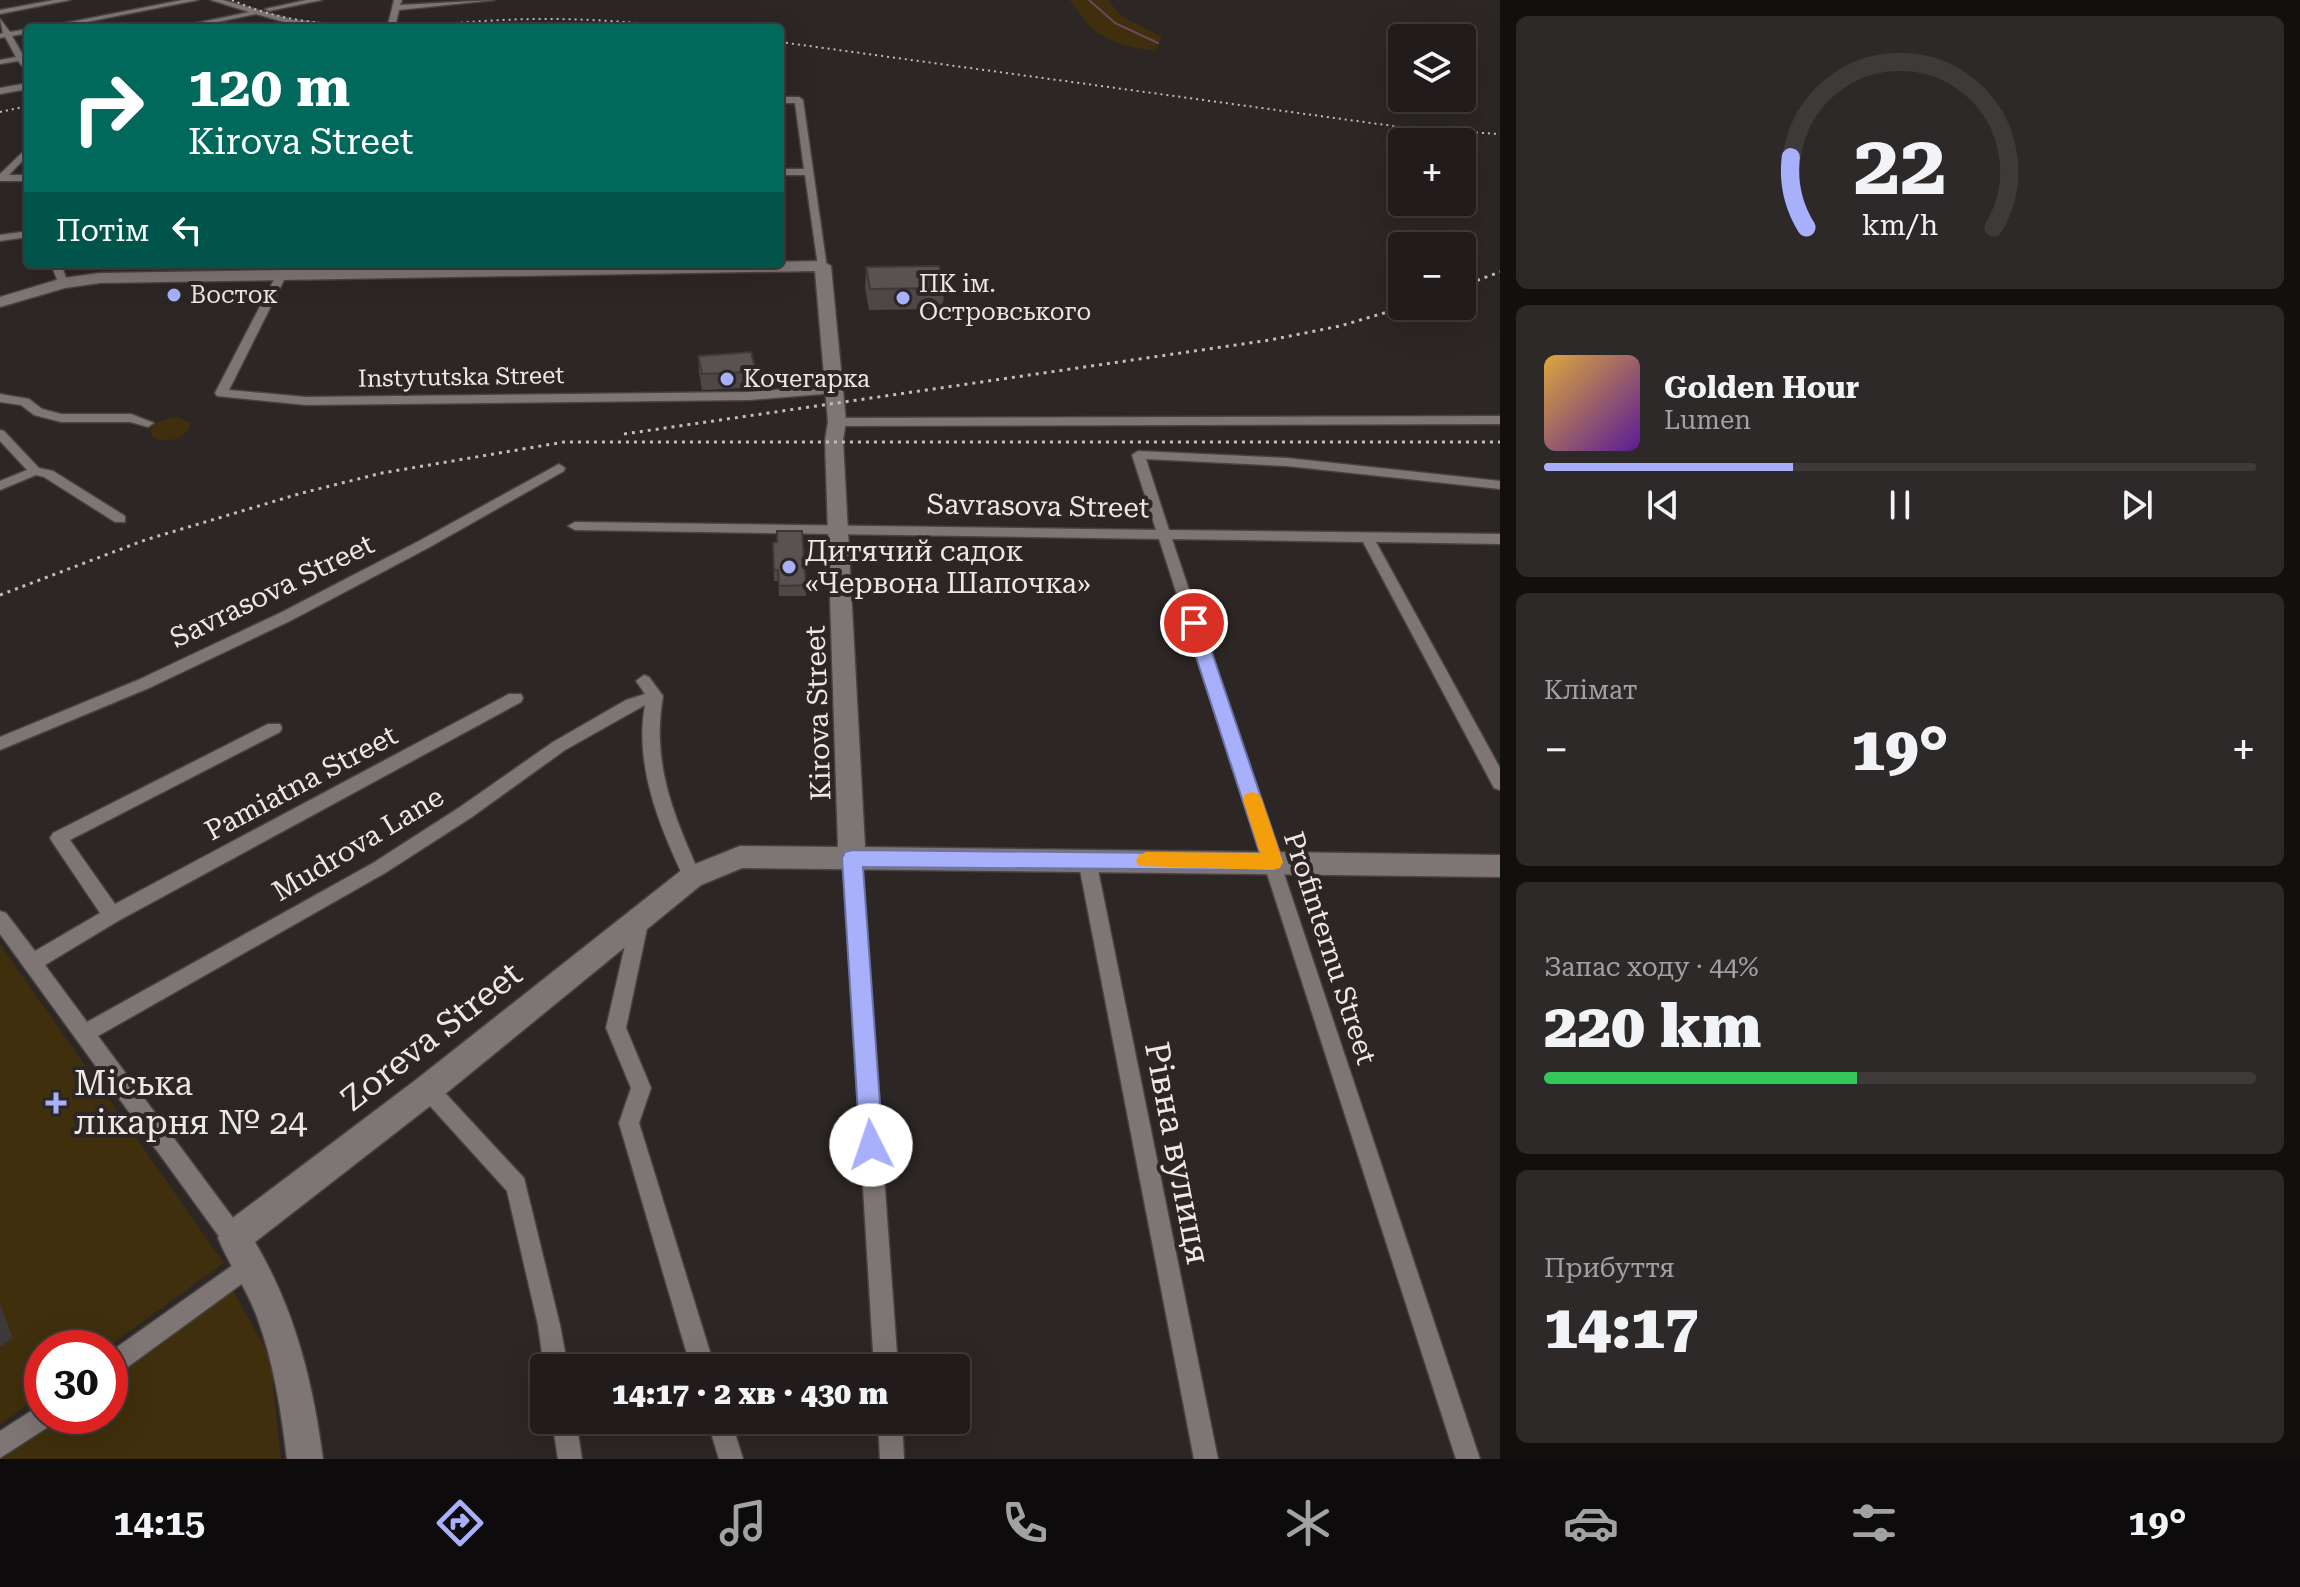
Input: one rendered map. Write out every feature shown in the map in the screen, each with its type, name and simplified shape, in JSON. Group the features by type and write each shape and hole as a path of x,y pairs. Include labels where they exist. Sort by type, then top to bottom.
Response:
{"main road":[{"path":"784,266 823,266"},
{"name":"Kirova Street","path":"823,266 837,422 834,440 852,858"},
{"path":"0,302 60,274 114,277 284,269 464,268"},
{"name":"Zoreva Street","path":"234,1238 428,1089 692,877 740,857 852,858"},
{"path":"852,858 1500,866"},
{"path":"234,1238 274,1310 291,1362 305,1459"}],"street":[{"path":"0,12 66,0"},
{"path":"65,24 194,0"},
{"path":"215,0 254,13 305,24"},
{"path":"269,9 318,0"},
{"path":"392,24 398,4 490,0"},
{"path":"198,24 254,13"},
{"path":"0,21 3,36 24,58"},
{"path":"3,36 24,32"},
{"path":"0,62 24,58"},
{"path":"0,91 24,87"},
{"path":"784,100 799,100 823,266"},
{"path":"0,178 24,154"},
{"path":"784,172 810,172"},
{"path":"0,178 24,178"},
{"path":"0,238 24,235"},
{"name":"Instytutska Street","path":"284,269 221,393 306,401 749,396 835,389"},
{"path":"0,398 25,402 38,412 61,418 131,418 148,423"},
{"path":"837,422 1500,420"},
{"path":"0,434 35,471 48,474 120,519"},
{"name":"Profinternu Street","path":"1468,1459 1138,455 1287,462 1500,485"},
{"name":"Savrasova Street","path":"0,744 212,650 472,519 559,468"},
{"path":"0,486 35,471"},
{"name":"Savrasova Street","path":"575,526 1500,539"},
{"path":"1367,537 1500,783"},
{"path":"644,681 655,696 649,719 656,793 692,877"},
{"name":"Mudrova Lane","path":"85,1033 379,868 466,812 559,746 632,704 655,696"},
{"name":"Pamiatna Street","path":"33,962 112,915 515,698"},
{"path":"112,915 59,838 274,728"},
{"path":"852,858 885,1354"},
{"name":"Рівна вулиця","path":"1087,860 1206,1459"},
{"path":"640,917 616,1028 641,1088 629,1123 699,1354"},
{"path":"0,919 234,1238"},
{"path":"428,1089 516,1186 554,1354"},
{"path":"128,1353 250,1264"},
{"path":"0,1446 24,1429"},
{"path":"566,1434 570,1459"},
{"path":"723,1434 731,1459"},
{"path":"891,1434 892,1459"}],"shaded area":[{"path":"1069,0 1108,0 1120,15 1162,37 1154,51 1112,41 1089,25"},
{"path":"179,417 191,424 185,434 169,440 152,437 150,430 156,424"},
{"name":"Міська лікарня № 24","path":"0,944 224,1263 128,1332 24,1330 24,1407 0,1425"},
{"path":"233,1290 270,1357 281,1459 1,1459 35,1434 128,1434 128,1367"}],"building":[{"path":"939,266 945,288 870,289 866,267"},
{"path":"751,352 756,371 702,374 698,356"},
{"name":"Дитячий садок «Червона Шапочка»","path":"777,531 802,531 806,585 779,586 778,570 774,570 773,543 777,542"}],"waterway":[{"path":"1089,0 1115,23 1158,43"}],"railway":[{"path":"232,0 279,16 326,24"},
{"path":"451,24 547,19 643,24"},
{"path":"400,24 424,23"},
{"path":"784,43 1415,129 1500,134"},
{"path":"0,112 24,107"},
{"path":"1476,281 1500,272"},
{"path":"624,434 1270,340 1340,326 1388,312"},
{"path":"0,595 145,540 302,493 382,473 564,442 1500,442"}],"slow traffic":[{"path":"1146,861 1273,862 1252,800"}],"place":[{"name":"Восток","path":"174,295"},
{"name":"ПК ім. Островського","path":"903,298"},
{"name":"Кочегарка","path":"727,379"},
{"name":"Дитячий садок «Червона Шапочка»","path":"789,567"},
{"name":"Міська лікарня № 24","path":"56,1103"}],"route":[{"path":"871,1145 852,858 1273,862 1194,623"}]}
